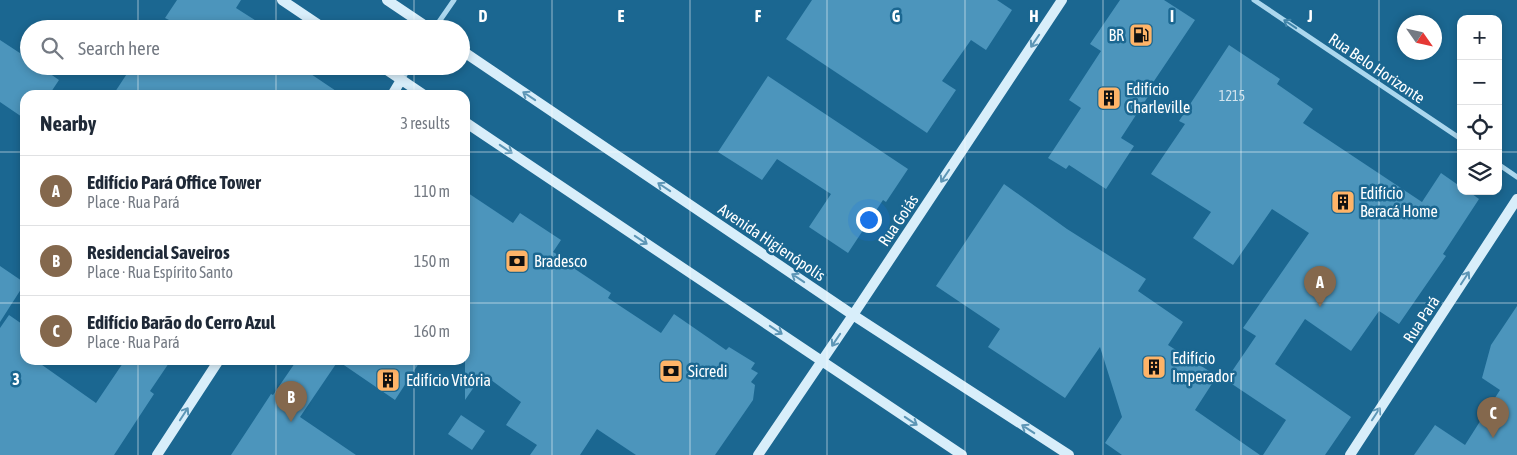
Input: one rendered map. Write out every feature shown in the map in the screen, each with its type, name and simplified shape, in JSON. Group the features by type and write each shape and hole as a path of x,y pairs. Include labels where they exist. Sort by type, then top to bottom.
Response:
{"main road":[{"path":"282,0 312,20"},
{"path":"387,0 417,20"},
{"name":"Rua Goiás","path":"758,455 1062,0"},
{"name":"Avenida Higienópolis","path":"470,56 853,315 1069,455"},
{"path":"394,75 416,90"},
{"path":"395,90 401,80"},
{"path":"470,125 962,455"},
{"name":"Rua Pará","path":"1350,455 1517,198"},
{"path":"157,455 216,365"}],"street":[{"path":"440,20 454,0"},
{"name":"Rua Belo Horizonte","path":"1254,0 1457,136"},
{"path":"401,80 404,75"},
{"path":"1502,167 1517,177"}],"building":[{"path":"177,0 241,0 236,8 255,20 169,20 165,18"},
{"path":"812,0 997,0 1012,10 986,50 971,40 942,81 956,90 927,133 786,39"},
{"path":"1120,0 1164,0 1195,20 1146,93 1149,95 1121,138 1134,146 1106,189 1069,165 1066,169 1048,158 1081,108 1069,100 1101,51 1090,44"},
{"path":"0,40 20,53 20,75 52,75 59,80 52,90 20,90 20,116 0,102"},
{"path":"1229,45 1280,79 1277,84 1313,109 1303,123 1422,202 1441,173 1457,184 1457,195 1474,195 1479,199 1443,254 1446,256 1399,324 1379,311 1351,351 1305,319 1275,364 1351,417 1325,455 1263,455 1286,420 1226,380 1256,336 1243,328 1309,233 1272,209 1233,265 1193,238 1211,212 1151,174 1185,124 1179,121"},
{"path":"126,75 312,75 335,90 116,90"},
{"path":"768,76 908,169 886,202 883,200 848,253 809,227 831,194 777,159 762,180 718,152"},
{"path":"1004,184 1067,229 1146,279 1138,291 1183,322 1168,345 1217,376 1195,410 1260,455 1122,455 1105,443 1122,417 1100,347 1065,398 988,347 1000,329 936,286"},
{"path":"470,194 513,223 520,213 561,240 553,252 577,266 575,269 611,293 608,298 661,333 674,314 726,350 729,347 755,363 751,369 758,373 751,382 755,385 753,400 715,455 636,455 597,429 580,455 530,455 537,445 506,425 521,402 483,374 465,400 465,365 470,365"},
{"path":"0,266 20,280 20,291 0,322"},
{"path":"1517,306 1517,455 1414,455 1435,425 1465,445 1500,390 1482,378 1491,345"},
{"path":"9,315 20,323 20,365 42,365 96,403 122,365 168,365 150,391 154,394 114,455 0,455 0,328"},
{"path":"294,365 335,365 300,417 356,455 231,455 271,394 273,395"},
{"path":"344,365 418,365 395,400"},
{"path":"461,415 485,431 472,450 448,434"}],"place":[{"name":"BR","path":"1141,35"},
{"name":"Edifício Charleville","path":"1109,98"},
{"name":"Edifício Beracá Home","path":"1343,202"},
{"name":"Bradesco","path":"517,261"},
{"name":"Edifício Pará Office Tower","path":"1320,307"},
{"name":"Edifício Imperador","path":"1154,367"},
{"name":"Sicredi","path":"671,371"},
{"name":"Edifício Vitória","path":"388,380"},
{"name":"Residencial Saveiros","path":"291,422"},
{"name":"Edifício Barão do Cerro Azul","path":"1493,438"}]}
